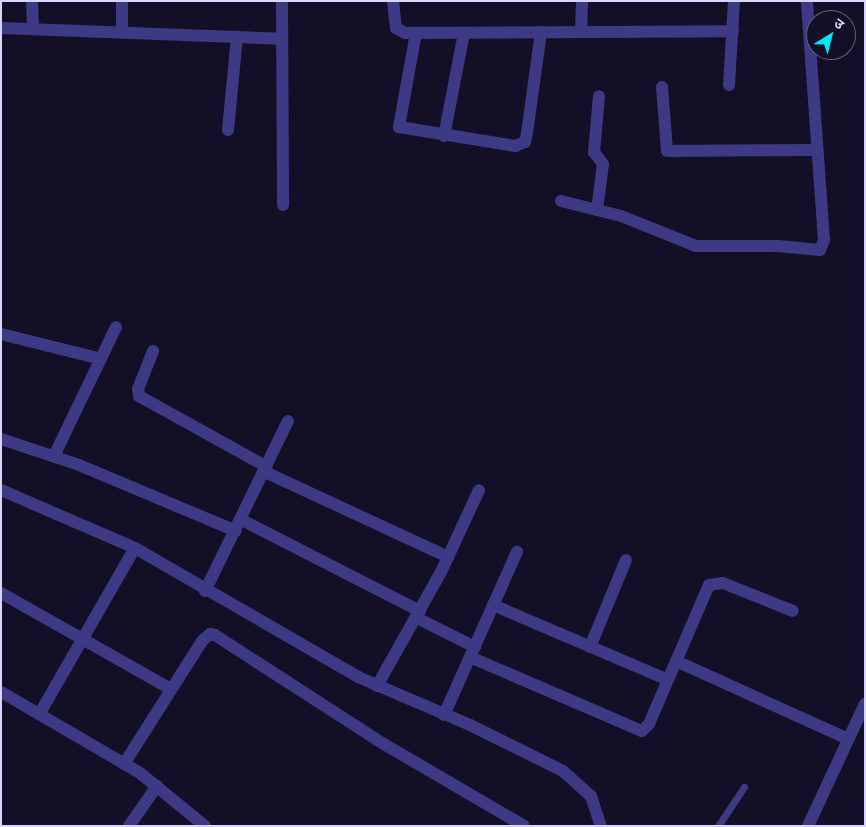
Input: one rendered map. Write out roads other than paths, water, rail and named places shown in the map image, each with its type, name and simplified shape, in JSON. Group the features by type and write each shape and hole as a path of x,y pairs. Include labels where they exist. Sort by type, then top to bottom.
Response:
{"street":[{"path":"32,1 33,30"},
{"path":"122,1 122,32"},
{"path":"282,1 283,205"},
{"path":"393,1 397,30 416,33 733,31"},
{"path":"580,32 582,1"},
{"path":"729,85 734,1"},
{"path":"561,201 640,223 696,246 778,246 817,251 823,248 824,240 807,1"},
{"path":"1,28 282,38"},
{"path":"416,33 399,127 444,136 515,146 525,142 541,32"},
{"path":"444,136 464,33"},
{"path":"228,130 237,37"},
{"path":"662,87 667,151 817,150"},
{"path":"598,210 603,164 594,152 599,96"},
{"path":"54,456 116,327"},
{"path":"1,334 101,359"},
{"path":"153,351 138,389 139,396 266,469 448,557"},
{"path":"205,591 239,525 288,420"},
{"path":"1,439 54,456 239,525 419,614 472,652 642,731 647,728 704,593 716,582 794,611"},
{"path":"1,490 135,548 205,591 377,686 444,715 573,778 591,796 601,826"},
{"path":"377,686 419,614 479,490"},
{"path":"40,713 135,548"},
{"path":"444,715 517,552"},
{"path":"590,647 626,560"},
{"path":"1,593 172,689"},
{"path":"493,605 668,680"},
{"path":"124,764 202,641 210,634 215,635 377,740 524,826"},
{"path":"676,661 856,734"},
{"path":"1,692 40,713 124,764 157,786 205,826"},
{"path":"808,826 856,734 865,704"},
{"path":"129,826 157,786"}],"lane":[{"path":"718,826 744,787"}]}
